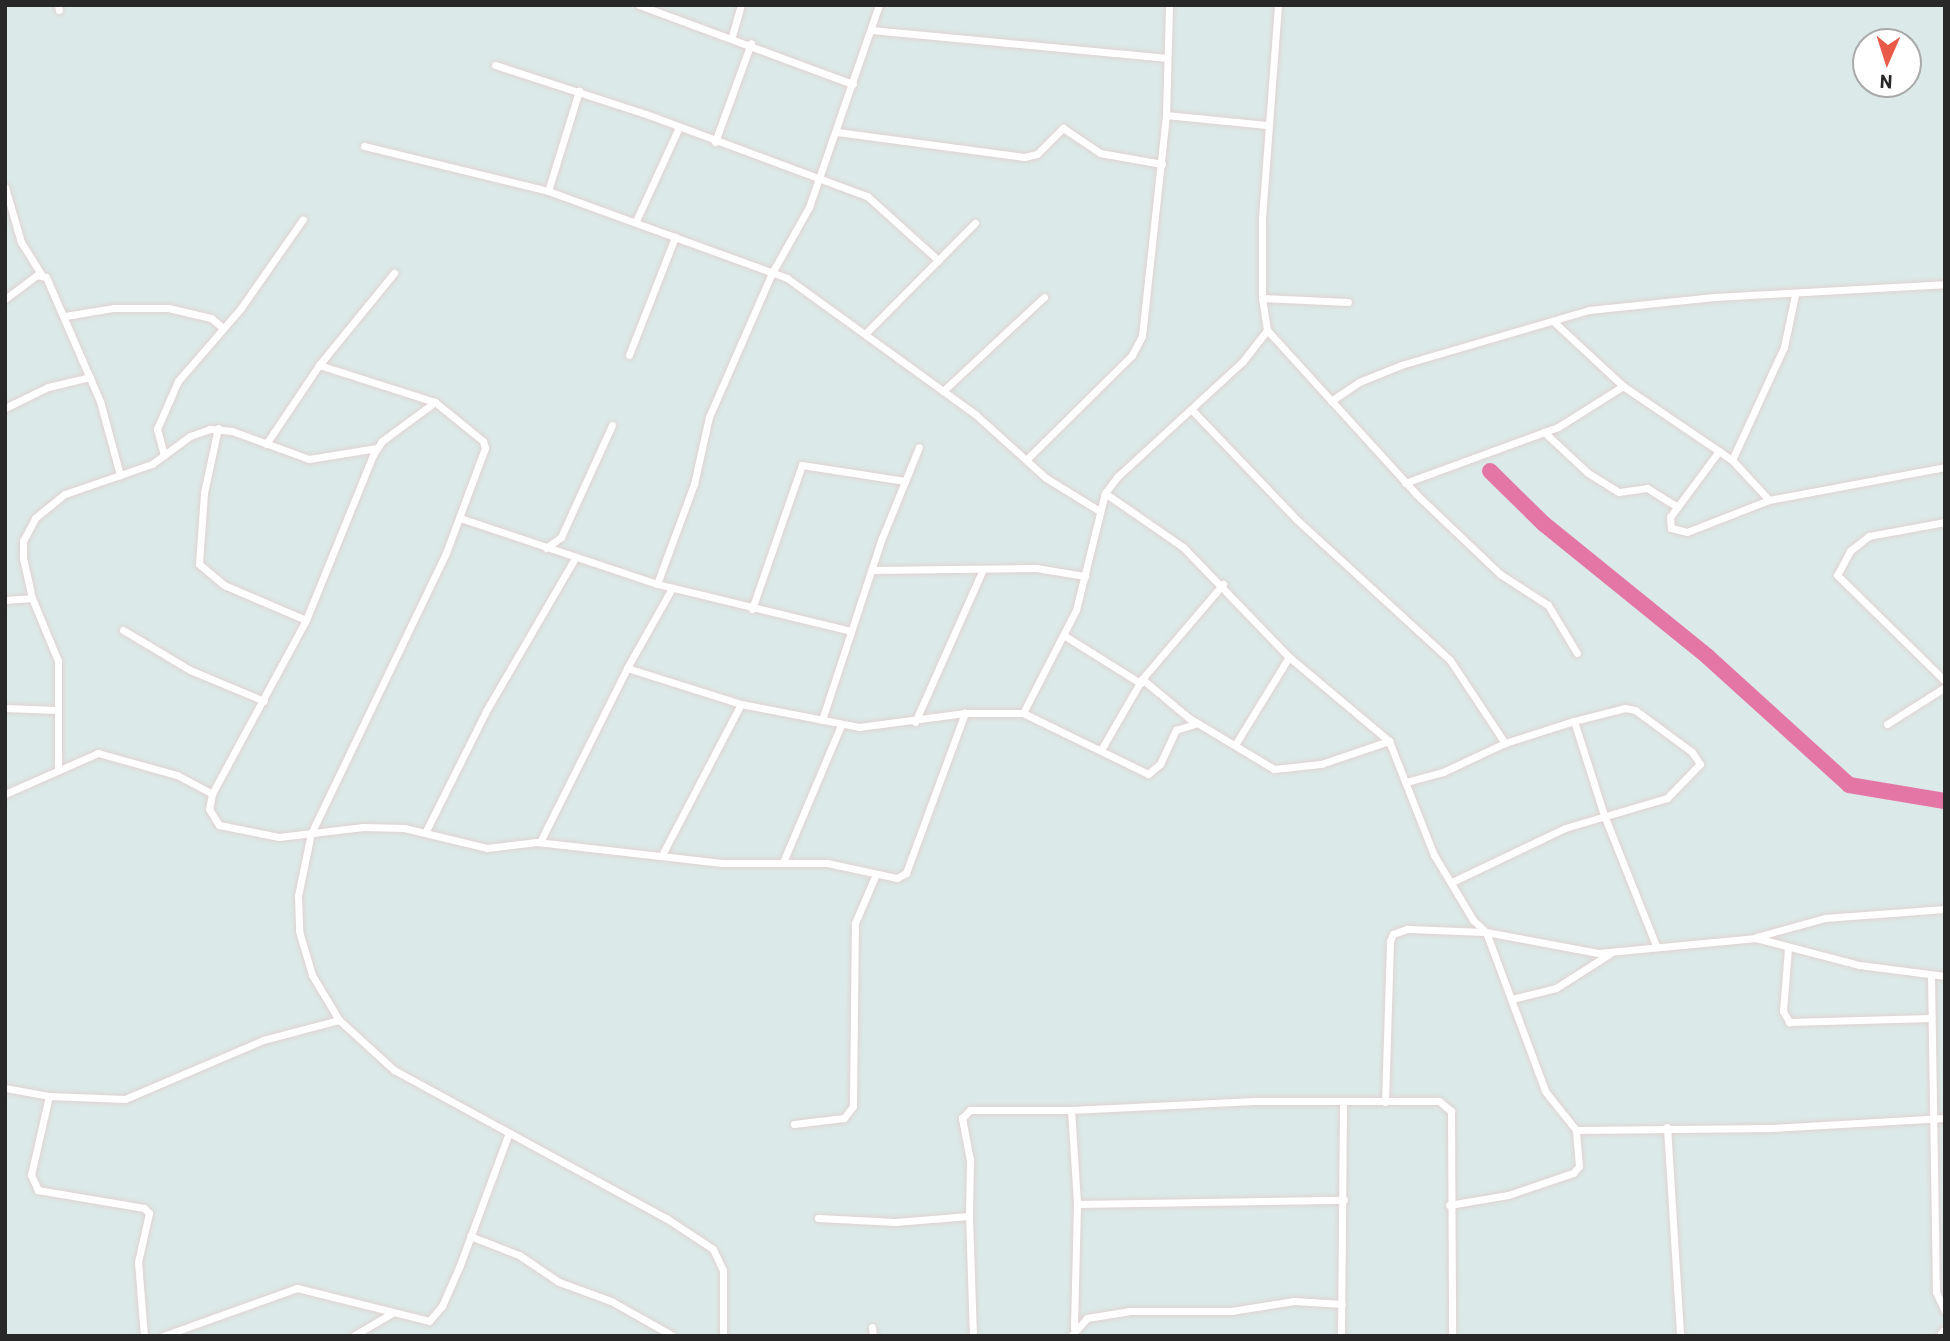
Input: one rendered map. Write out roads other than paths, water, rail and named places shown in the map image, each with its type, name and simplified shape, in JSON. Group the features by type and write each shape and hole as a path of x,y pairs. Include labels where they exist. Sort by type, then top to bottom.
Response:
{"street":[{"path":"639,5 751,43 853,84"},
{"path":"732,36 741,5"},
{"path":"657,584 694,484 709,417 772,273 820,179 879,5"},
{"path":"1027,459 1138,346 1162,164 1169,5"},
{"path":"1278,5 1267,125 1262,298 1267,331 1405,483 1500,574 1548,604 1577,653"},
{"path":"872,30 1167,58"},
{"path":"715,142 751,43"},
{"path":"495,65 579,91 879,203 938,260"},
{"path":"548,191 579,91"},
{"path":"1166,114 1267,125"},
{"path":"636,221 679,127"},
{"path":"836,132 1024,157 1037,154 1062,128 1100,153 1162,164"},
{"path":"363,146 548,191 636,221 806,288 943,391 1027,459 1046,478 1098,510"},
{"path":"5,187 21,242 65,316 90,377 120,475"},
{"path":"164,455 157,429 168,398 193,361 223,328 303,219"},
{"path":"866,333 975,223"},
{"path":"629,355 675,237"},
{"path":"266,444 319,365 394,273"},
{"path":"5,299 19,286 42,276"},
{"path":"1331,401 1377,373 1589,310 1714,297 1795,295 1945,284"},
{"path":"1731,460 1784,348 1795,295"},
{"path":"943,391 1044,296"},
{"path":"1262,298 1348,302"},
{"path":"65,316 114,308 168,308 211,317 223,328"},
{"path":"1553,321 1623,386 1731,460 1769,500"},
{"path":"1023,713 1065,636 1085,576 1098,510 1105,493 1243,361 1267,331"},
{"path":"319,365 435,402 484,444 460,518 311,833 298,896 299,931 312,975 338,1020 394,1070 508,1135 666,1218 713,1249 723,1270 723,1336"},
{"path":"5,408 48,387 90,377"},
{"path":"1405,483 1544,432 1623,386"},
{"path":"58,770 58,661 32,597 23,541 35,518 65,494 120,475 164,455 199,431 218,428 319,460 377,448 435,402"},
{"path":"1191,409 1296,519 1450,660 1505,743"},
{"path":"562,553 561,537 612,425"},
{"path":"218,428 204,493 199,564 224,585 306,620"},
{"path":"1544,432 1588,473 1619,492 1651,489 1678,507"},
{"path":"822,720 872,570 919,447"},
{"path":"377,448 306,620 212,794 209,809 226,829 279,837 385,826 498,849 540,842 663,853 722,863 784,860 836,864 897,878 906,873 965,713"},
{"path":"1719,451 1669,522 1681,532 1769,500 1945,467"},
{"path":"752,609 802,466 905,481"},
{"path":"1105,493 1183,547 1223,584 1289,657 1389,741 1425,838 1473,920 1486,932 1545,1091 1576,1130 1579,1166 1573,1173 1508,1195 1449,1205"},
{"path":"460,518 657,584 851,631"},
{"path":"1945,522 1869,536 1850,551 1837,575 1945,681"},
{"path":"546,548 561,537"},
{"path":"425,833 486,711 575,558"},
{"path":"872,570 1036,568 1085,576"},
{"path":"915,722 984,569"},
{"path":"1101,750 1141,681 1223,584"},
{"path":"540,842 627,668 672,588"},
{"path":"5,600 32,597"},
{"path":"123,630 190,670 264,701"},
{"path":"1065,636 1141,681 1197,723 1282,771 1321,764 1389,741"},
{"path":"1235,746 1289,657"},
{"path":"627,668 741,705 841,725 915,722 965,713 1023,713 1144,773 1153,773 1176,730 1197,723"},
{"path":"1887,724 1945,687"},
{"path":"663,853 741,705"},
{"path":"5,708 56,710"},
{"path":"1406,782 1465,764 1505,743 1625,708 1635,710 1698,758 1696,772 1667,798 1564,828 1452,882"},
{"path":"1574,721 1604,815 1656,946"},
{"path":"784,860 841,725"},
{"path":"5,794 86,756 108,754 177,775 212,794"},
{"path":"794,1124 844,1118 853,1106 855,923 876,874"},
{"path":"1385,1102 1393,934 1407,929 1486,932 1611,953 1756,937 1825,918 1945,909"},
{"path":"1756,937 1788,948 1945,976"},
{"path":"1788,948 1783,1011 1789,1023 1930,1018"},
{"path":"1512,999 1556,988 1611,953"},
{"path":"1931,975 1936,1292 1945,1311"},
{"path":"5,1088 49,1096 125,1099 263,1040 338,1020"},
{"path":"49,1096 31,1175 38,1190 144,1208 149,1213 138,1262 144,1336"},
{"path":"972,1336 968,1216 970,1160 964,1113 980,1109 1071,1110 1255,1101 1439,1101 1448,1106 1452,1336"},
{"path":"1342,1336 1343,1101"},
{"path":"1071,1110 1077,1204 1072,1332"},
{"path":"1576,1130 1832,1126 1945,1118"},
{"path":"1667,1127 1680,1336"},
{"path":"163,1336 297,1289 338,1295 422,1321 436,1316 508,1135"},
{"path":"1077,1204 1344,1200"},
{"path":"818,1218 895,1222 968,1216"},
{"path":"470,1236 519,1255 559,1282 611,1301 660,1333 673,1336"},
{"path":"1072,1332 1087,1318 1129,1311 1231,1311 1294,1301 1342,1304"},
{"path":"353,1336 392,1313"},
{"path":"872,1327 873,1336"}],"waterway":[{"path":"1490,471 1544,524 1708,657 1849,785 1945,801"}]}
